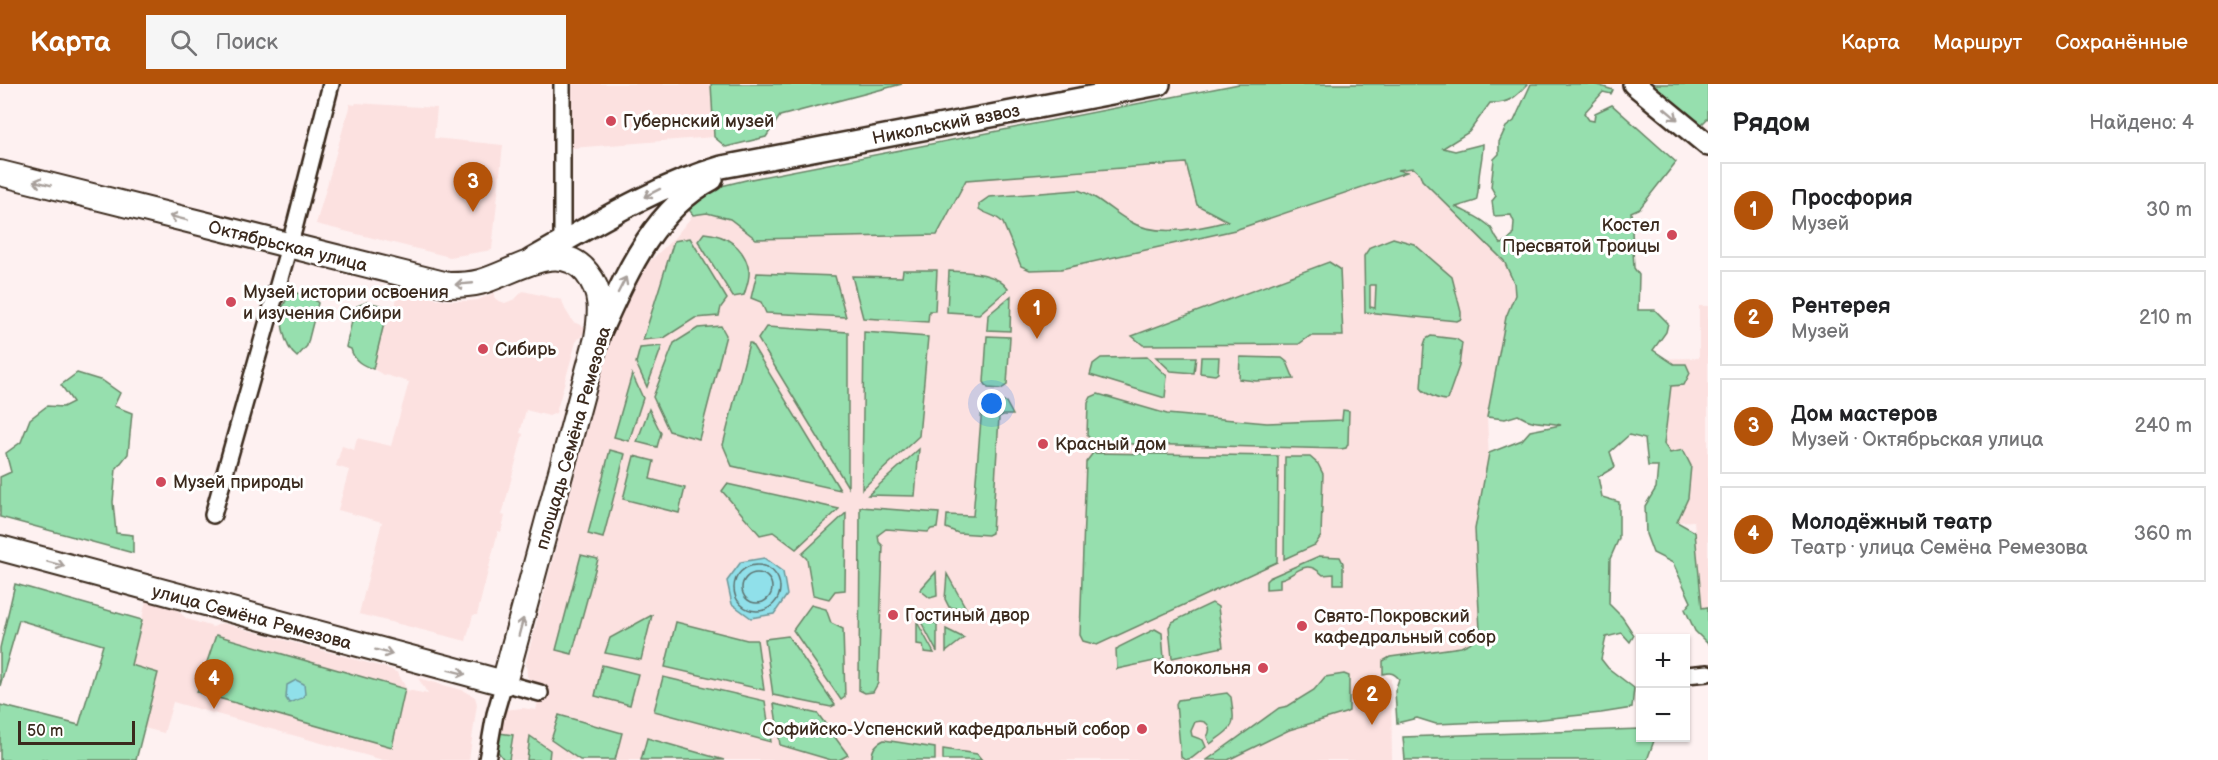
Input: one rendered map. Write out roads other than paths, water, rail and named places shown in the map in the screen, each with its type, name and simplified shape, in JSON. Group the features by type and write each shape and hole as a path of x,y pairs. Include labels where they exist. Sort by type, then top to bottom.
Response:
{"main road":[{"name":"Никольский взвоз","path":"768,158 1159,84"},
{"path":"1634,84 1708,145"},
{"name":"Октябрьская улица","path":"0,173 448,285 479,282 520,266 674,183 722,167 768,158"},
{"name":"площадь Семёна Ремезова","path":"504,683 597,338 630,268 661,221 694,189 711,179 768,158"},
{"path":"520,266 546,258 554,258 574,262 584,268 597,289 600,301 601,315 597,338"},
{"name":"улица Семёна Ремезова","path":"0,548 504,683"}],"street":[{"path":"213,514 290,246 331,84"},
{"path":"562,84 562,242"},
{"path":"1690,675 1708,673"},
{"path":"487,760 495,714 504,683 540,693"}],"water":[{"path":"764,558 783,572 787,595 774,614 751,618 732,604 727,581 741,562"},
{"path":"296,680 304,684 305,694 302,698 289,703 286,698 287,685"}],"place":[{"name":"Губернский музей","path":"611,121"},
{"name":"Дом мастеров","path":"473,212"},
{"name":"Костел Пресвятой Троицы","path":"1672,235"},
{"name":"Музей истории освоения и изучения Сибири","path":"231,302"},
{"name":"Просфория","path":"1037,339"},
{"name":"Сибирь","path":"483,349"},
{"name":"Красный дом","path":"1043,444"},
{"name":"Музей природы","path":"161,482"},
{"name":"Гостиный двор","path":"893,615"},
{"name":"Свято-Покровский кафедральный собор","path":"1302,626"},
{"name":"Колокольня","path":"1263,668"},
{"name":"Молодёжный театр","path":"214,709"},
{"name":"Рентерея","path":"1372,725"},
{"name":"Софийско-Успенский кафедральный собор","path":"1142,729"}]}
